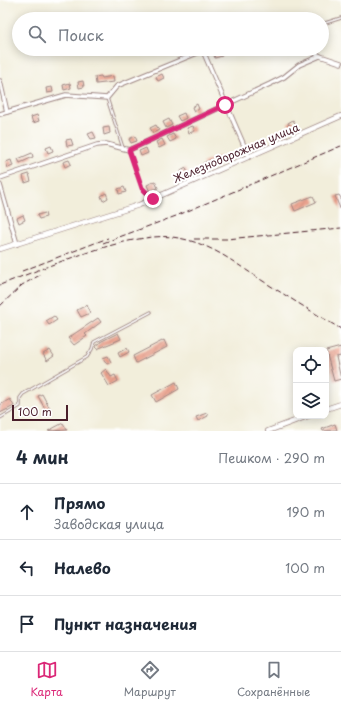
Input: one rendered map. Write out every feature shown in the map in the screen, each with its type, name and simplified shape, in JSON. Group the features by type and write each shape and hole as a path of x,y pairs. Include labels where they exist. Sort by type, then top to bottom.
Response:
{"street":[{"path":"0,114 66,95 107,98 117,86 190,56"},
{"path":"207,56 225,105 249,157"},
{"path":"0,178 97,145 106,144 129,150 270,84 284,77 299,65 320,56 341,63"},
{"path":"0,81 7,112"},
{"name":"Железнодорожная улица","path":"0,249 95,220 153,199 341,116"},
{"path":"0,185 17,244"},
{"path":"329,408 341,404"},
{"path":"268,431 300,419"}],"lane":[{"path":"329,22 341,18"},
{"path":"107,98 123,148"},
{"path":"129,150 142,188 153,199"},
{"path":"0,418 20,406 20,398 23,394 87,357 94,342 151,312"}],"building":[{"path":"162,74 164,78 158,81 156,77"},
{"path":"101,76 102,78 113,76 114,82 96,84 95,77"},
{"path":"83,81 84,87 79,88 78,82"},
{"path":"70,83 71,88 64,90 63,85"},
{"path":"52,87 53,92 47,93 46,88"},
{"path":"197,104 199,109 194,112 192,107"},
{"path":"184,113 186,118 180,121 177,116"},
{"path":"37,115 39,121 33,123 31,117"},
{"path":"169,119 172,125 166,128 163,122"},
{"path":"293,120 297,127 291,130 288,123"},
{"path":"156,125 159,130 153,133 150,128"},
{"path":"193,126 195,131 189,133 187,128"},
{"path":"109,127 110,133 104,135 103,128"},
{"path":"93,132 96,138 91,139 88,134"},
{"path":"173,134 176,139 170,142 167,137"},
{"path":"135,136 137,141 131,143 129,139"},
{"path":"71,139 73,145 67,146 66,140"},
{"path":"162,139 165,145 159,148 156,142"},
{"path":"51,146 53,151 48,153 46,148"},
{"path":"146,148 148,153 141,156 139,151"},
{"path":"32,153 33,157 20,163 18,159"},
{"path":"220,156 222,161 206,169 203,163"},
{"path":"11,160 13,166 8,168 6,162"},
{"path":"69,160 71,164 65,167 63,162"},
{"path":"186,168 188,174 183,176 181,171"},
{"path":"29,174 31,181 25,183 23,176"},
{"path":"155,181 158,188 150,192 147,185"},
{"path":"124,187 126,192 119,194 118,189"},
{"path":"106,193 108,198 103,201 101,196"},
{"path":"339,195 341,198 341,211 335,196"},
{"path":"313,196 316,202 295,211 292,204"},
{"path":"45,213 46,217 39,219 37,215"},
{"path":"23,215 25,220 19,223 17,218"},
{"path":"87,305 90,313 81,317 77,310"},
{"path":"54,316 57,320 49,325 46,321"},
{"path":"98,318 101,322 85,334 87,336 74,345 68,338"},
{"path":"118,333 121,339 97,349 96,346 100,342"},
{"path":"164,340 167,347 136,363 133,356"},
{"path":"341,347 341,356 336,357 341,379 334,381 329,362 329,350"},
{"path":"127,348 129,352 120,357 118,353"},
{"path":"50,350 54,356 47,361 43,354"},
{"path":"108,356 111,362 107,364 103,358"},
{"path":"106,369 111,377 115,375 118,381 109,386 101,373"},
{"path":"176,382 179,389 156,402 152,395"},
{"path":"42,394 51,411 47,413 38,396"},
{"path":"10,399 14,406 0,413 0,405"},
{"path":"207,413 208,416 198,421 196,417"},
{"path":"63,423 67,430 48,431"},
{"path":"335,424 337,430 323,431 322,429"}],"railway":[{"path":"103,243 176,216 341,146"},
{"path":"194,239 227,239 341,228"},
{"path":"0,285 61,261 109,246 133,240 154,237 172,237 199,243 222,254 341,329"},
{"path":"22,271 108,238"},
{"path":"0,306 22,285 40,275"}],"route":[{"path":"153,199 142,188 129,150 225,105"}]}
